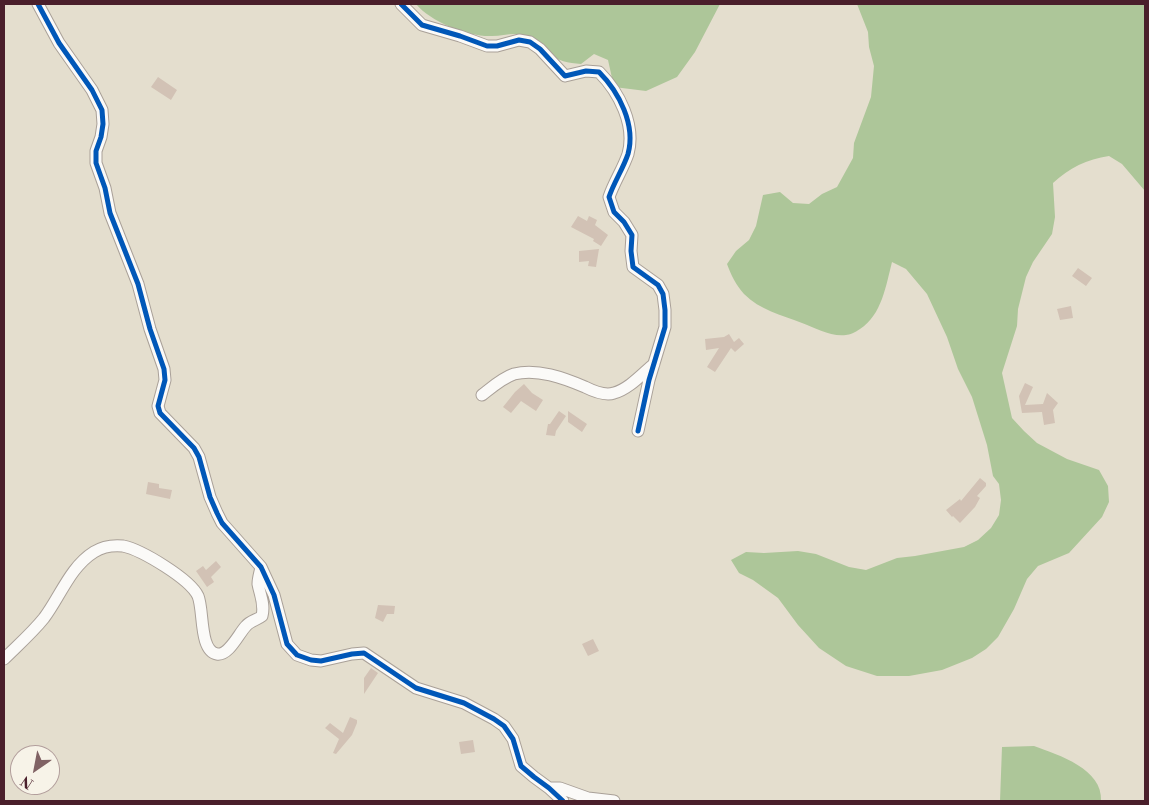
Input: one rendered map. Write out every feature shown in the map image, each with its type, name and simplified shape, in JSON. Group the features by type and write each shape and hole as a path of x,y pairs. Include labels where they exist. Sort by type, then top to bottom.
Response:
{"street":[{"path":"38,4 58,43 92,90 102,110 103,124 96,151 96,164 105,188 110,212 138,284 150,329 164,369 165,380 158,406 160,413 194,448 204,470 210,497 222,523 261,567 274,595 287,644 297,655 311,660 321,661 364,653 416,688 464,703 494,718 504,726 513,739 521,766 563,801"},
{"path":"401,4 422,25 487,46 497,46 519,40 530,42 540,49 566,76 586,71 599,72 610,82 630,129 628,153 609,197 614,212 624,222 632,235 633,267 658,285 663,294 665,327 638,431"},
{"path":"482,395 514,374 534,373 555,376 598,392 613,394 625,388 654,364"},
{"path":"4,659 43,620 79,565 95,551 107,546 121,546 133,549 160,563 194,589 202,608 205,642 209,649 216,654 221,654 229,649 248,623 262,616 264,609 258,584 261,567"},
{"path":"549,788 560,788 588,798 614,801"}],"green space":[{"path":"416,4 720,4 695,52 677,77 646,91 614,87 608,60 594,54 581,64 563,61 552,56 527,36 515,34 482,36 461,31 431,17"},
{"path":"857,4 1145,4 1145,191 1122,164 1109,156 1093,159 1079,165 1053,183 1055,217 1052,234 1033,262 1026,277 1018,309 1017,326 1002,373 1012,418 1037,443 1067,459 1099,470 1108,486 1109,502 1102,517 1069,553 1038,566 1027,579 1014,609 998,637 986,649 972,658 942,670 909,676 877,676 846,666 819,648 798,625 778,598 753,580 739,573 731,560 746,552 798,551 816,554 849,567 866,570 897,558 964,547 978,540 991,528 999,515 1001,500 999,484 993,476 987,445 972,397 958,369 947,337 927,294 906,269 892,262 882,299 873,316 857,331 849,334 835,335 771,312 750,300 741,291 727,264 736,251 749,240 756,226 763,195 780,192 793,203 809,204 822,194 837,187 853,158 854,143 871,97 874,66 869,47 868,32"},
{"path":"1034,746 1067,759 1087,772 1095,780 1100,790 1101,801 1000,801 1002,747"}],"building":[{"path":"158,77 177,90 171,100 151,87"},
{"path":"578,216 587,221 589,216 597,220 595,225 608,235 601,246 593,241 594,239 571,227"},
{"path":"599,249 596,267 588,266 589,261 579,262 579,251"},
{"path":"1078,268 1092,278 1086,286 1072,276"},
{"path":"1071,306 1073,318 1060,320 1057,309"},
{"path":"729,334 734,342 739,338 744,344 735,352 731,348 715,372 707,367 719,348 706,350 705,339 724,337"},
{"path":"1025,383 1033,387 1025,405 1043,404 1047,393 1058,403 1053,410 1055,423 1044,425 1042,412 1022,413 1019,396"},
{"path":"524,384 532,393 543,400 536,411 521,401 511,413 503,407"},
{"path":"559,411 566,416 556,431 555,436 546,435 548,424 550,424"},
{"path":"568,411 587,424 582,432 568,422"},
{"path":"980,478 986,483 986,486 977,496 980,498 975,507 960,523 946,510 960,499 961,501"},
{"path":"148,482 159,484 159,488 172,490 170,499 146,494"},
{"path":"216,561 221,567 211,577 214,582 207,587 196,571 203,566 206,570"},
{"path":"378,605 395,606 394,614 387,614 383,622 375,618"},
{"path":"593,639 599,651 588,656 582,644"},
{"path":"371,668 378,673 364,694 364,678"},
{"path":"350,717 357,720 352,735 336,754 333,753 339,739 325,728 330,723 343,733"},
{"path":"473,740 475,752 461,754 459,742"}],"cycle path":[{"path":"38,4 59,43 92,90 102,110 103,124 96,151 96,163 105,188 110,213 138,284 150,329 164,369 165,380 158,406 160,413 194,448 199,457 210,497 222,523 261,567 274,595 287,644 297,655 311,660 321,661 364,653 416,688 464,703 494,719 504,726 513,739 521,766 563,801"},
{"path":"401,4 422,25 487,46 497,46 519,40 530,42 540,49 565,76 586,71 599,72 619,99 628,121 630,143 626,160 609,197 614,212 624,222 632,235 633,267 658,285 663,294 665,310 665,327 649,380 638,431"}]}
